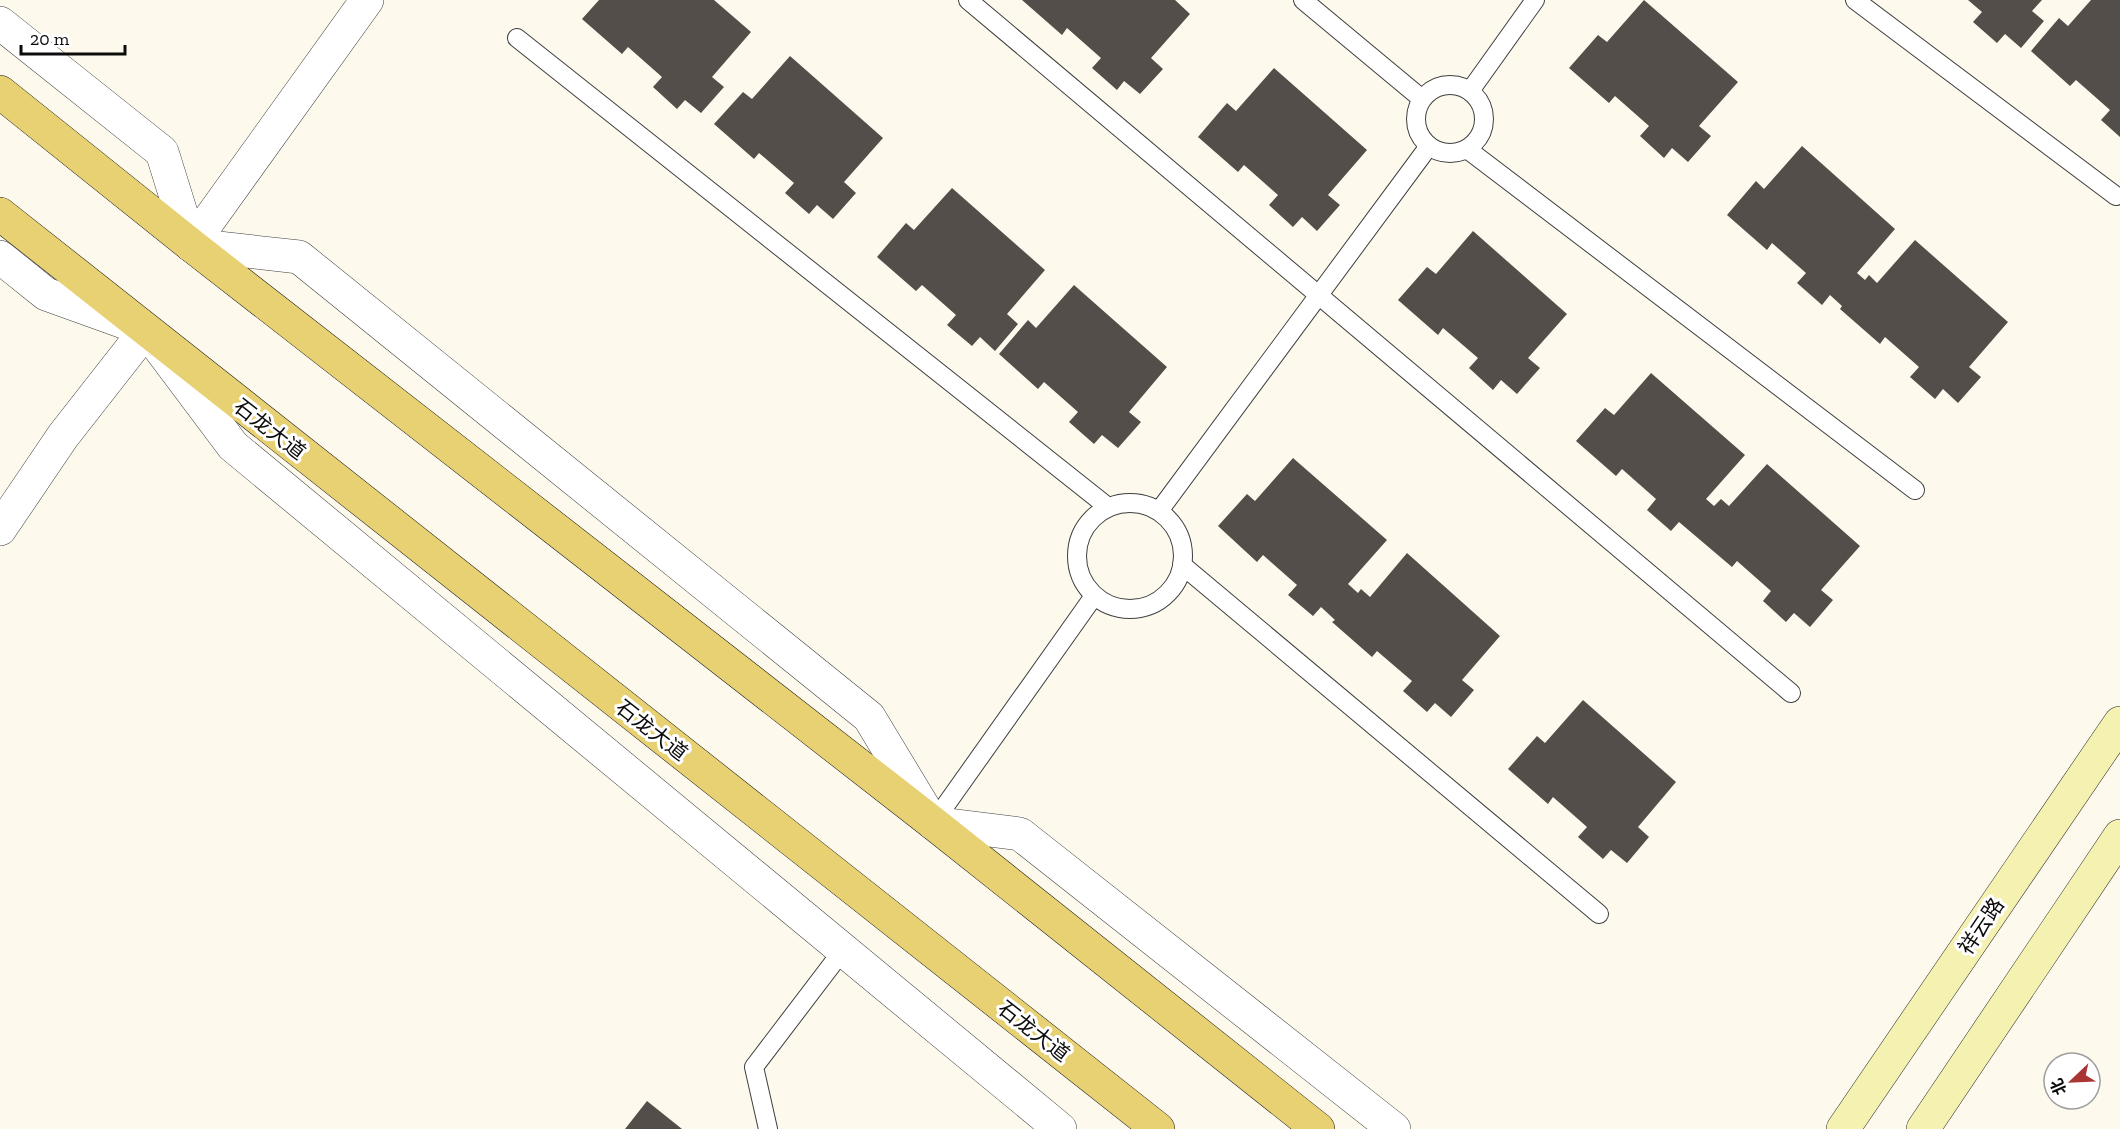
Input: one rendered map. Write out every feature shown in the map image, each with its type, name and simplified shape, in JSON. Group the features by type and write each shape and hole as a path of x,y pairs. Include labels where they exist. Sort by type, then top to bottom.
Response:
{"main road":[{"path":"0,92 191,245 933,823 1318,1129"},
{"name":"石龙大道","path":"0,213 1158,1129"},
{"name":"祥云路","path":"1843,1129 2120,723"},
{"path":"1923,1129 2120,836"}],"street":[{"path":"191,245 367,0"},
{"path":"0,23 162,152 191,245"},
{"path":"191,245 299,257 869,717 933,823 1020,834 1394,1129"},
{"name":"石龙大道","path":"0,257 46,294 146,330 233,446 1060,1129"},
{"path":"0,529 63,436 146,330"}],"lane":[{"path":"968,0 1791,693"},
{"path":"1303,0 1422,99"},
{"path":"1470,92 1535,0"},
{"path":"1855,0 2116,196"},
{"path":"518,38 1108,507"},
{"path":"1444,85 1458,86 1470,92 1479,102 1484,115 1483,128 1477,140 1467,149 1455,153 1441,153 1429,146 1421,136 1416,124 1417,111 1422,99 1432,90 1444,85"},
{"path":"1159,511 1429,146"},
{"path":"1467,149 1915,490"},
{"path":"1126,503 1144,505 1159,511 1170,521 1179,535 1183,550 1178,581 1155,603 1140,609 1115,607 1094,596 1084,583 1078,567 1077,549 1082,532 1093,517 1108,507 1126,503"},
{"path":"1182,566 1599,914"},
{"path":"933,823 1094,596"},
{"path":"768,1129 754,1067 843,950"}],"building":[{"path":"599,0 714,0 751,32 712,77 724,87 701,113 685,100 677,109 653,87 662,77 628,47 622,54 582,19"},
{"path":"1022,0 1175,0 1190,14 1151,58 1163,69 1140,94 1124,81 1117,90 1092,68 1101,58 1067,28 1062,35"},
{"path":"1644,0 1738,82 1699,126 1711,136 1688,162 1672,148 1664,158 1640,136 1649,126 1615,96 1609,103 1569,68 1598,35 1607,42"},
{"path":"1968,0 2042,0 2032,11 2044,21 2021,48 2005,34 1997,43 1973,22 1982,12"},
{"path":"2091,0 2120,0 2120,137 2101,120 2110,110 2076,80 2070,86 2031,51 2059,18 2068,26"},
{"path":"790,56 883,138 844,182 856,193 833,219 817,205 809,214 785,193 794,183 759,153 754,159 714,124 743,92 752,99"},
{"path":"1274,68 1367,150 1328,195 1340,205 1317,231 1302,217 1293,227 1269,205 1278,195 1244,165 1238,172 1198,137 1227,103 1236,111"},
{"path":"1802,146 1895,229 1857,273 1865,280 1869,275 1877,283 1915,240 2008,322 1969,367 1981,377 1958,403 1943,389 1935,399 1910,377 1919,367 1885,337 1880,344 1840,309 1842,306 1830,295 1822,305 1797,283 1806,273 1772,243 1767,250 1727,215 1756,181 1764,189"},
{"path":"952,188 1045,270 1007,314 1018,324 995,351 980,337 972,346 947,325 956,315 922,285 916,291 877,257 906,223 914,230"},
{"path":"1473,231 1567,314 1528,358 1540,368 1517,394 1501,380 1493,390 1469,368 1478,358 1443,328 1438,335 1398,300 1427,267 1436,274"},
{"path":"1074,285 1167,367 1129,412 1141,422 1118,448 1102,435 1094,444 1069,422 1078,412 1044,382 1038,389 999,354 1028,320 1036,328"},
{"path":"1651,373 1745,455 1706,499 1714,506 1721,499 1729,506 1767,464 1860,546 1821,590 1833,600 1810,627 1794,613 1786,622 1763,601 1771,591 1737,561 1732,567 1679,522 1671,531 1647,510 1656,499 1622,469 1616,476 1576,441 1605,408 1614,415"},
{"path":"1293,458 1387,540 1348,584 1358,593 1361,589 1370,597 1407,553 1500,636 1462,680 1474,690 1451,717 1435,703 1427,712 1403,691 1412,681 1377,651 1372,657 1332,622 1335,620 1321,607 1313,616 1288,595 1297,585 1263,555 1257,562 1218,526 1247,494 1255,501"},
{"path":"1583,700 1676,782 1638,827 1649,837 1627,863 1611,850 1603,859 1578,837 1587,827 1553,797 1548,804 1508,769 1537,736 1545,743"},
{"path":"647,1101 682,1129 625,1129"}]}
